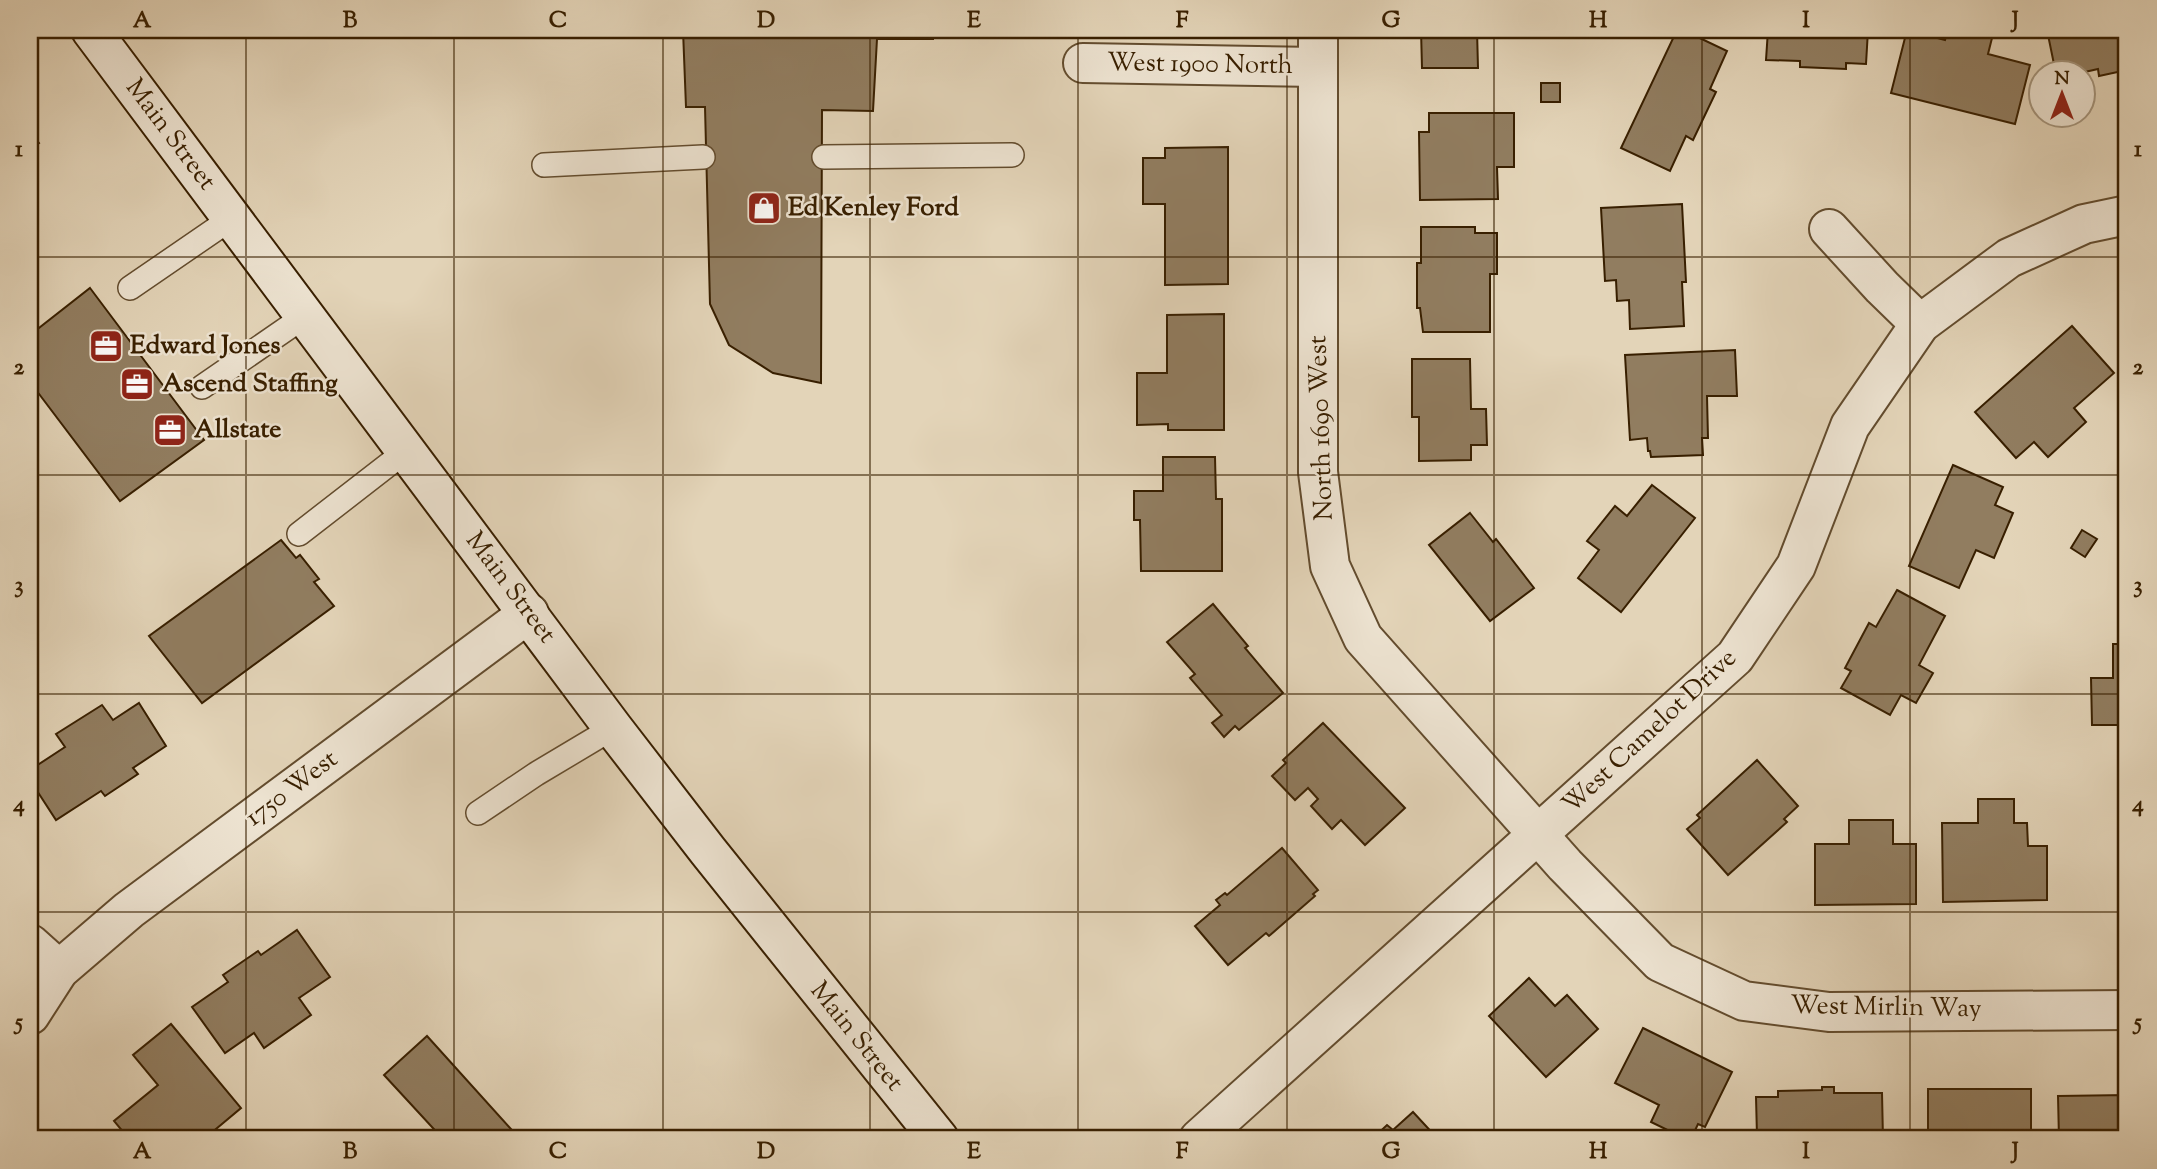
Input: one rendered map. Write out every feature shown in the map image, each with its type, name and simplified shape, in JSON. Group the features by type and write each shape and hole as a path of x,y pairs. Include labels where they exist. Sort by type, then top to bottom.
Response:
{"street":[{"name":"Main Street","path":"91,30 613,728 724,872 939,1139"},
{"name":"North 1690 West","path":"1318,30 1318,472 1330,566 1363,638 1538,836"},
{"name":"West 1900 North","path":"1083,63 1317,67"},
{"name":"West Camelot Drive","path":"1199,1139 1735,657 1797,566 1850,426 1920,324 2010,258 2084,224 2127,215"},
{"path":"1829,229 1920,324"},
{"name":"1750 West","path":"30,1015 59,970 129,910 529,613"},
{"name":"West Mirlin Way","path":"1538,836 1660,962 1744,1001 1829,1012 2127,1010"},
{"path":"30,944 59,970"}],"lane":[{"path":"824,157 1012,155"},
{"path":"544,165 703,157"},
{"path":"130,288 232,218"},
{"path":"202,387 305,316"},
{"path":"299,534 406,451"},
{"path":"478,813 613,728"}],"building":[{"name":"Ed Kenley Ford","path":"683,30 933,30 933,39 877,39 873,111 822,110 821,383 773,373 729,345 710,304 705,107 686,107"},
{"path":"1421,30 1477,30 1478,68 1422,68"},
{"path":"1677,30 1683,30 1727,51 1710,89 1716,92 1693,140 1686,136 1670,171 1621,148"},
{"path":"1768,30 1868,30 1866,64 1846,63 1846,69 1800,67 1800,61 1766,60"},
{"path":"1907,30 1945,40 1948,30 1994,30 1988,54 2028,64 2015,124 1891,93"},
{"path":"2047,30 2127,30 2127,70 2099,76 2098,60 2053,60"},
{"path":"1541,83 1560,83 1560,102 1541,102"},
{"path":"1429,113 1514,113 1514,167 1497,167 1498,199 1420,200 1419,132 1429,132"},
{"path":"30,131 39,143 30,150"},
{"path":"1228,147 1228,284 1165,285 1165,204 1143,204 1143,158 1165,158 1165,148"},
{"path":"1682,204 1686,282 1682,282 1684,326 1630,329 1629,300 1617,301 1616,280 1605,281 1601,208"},
{"path":"1421,227 1475,227 1475,233 1497,233 1497,274 1490,274 1490,332 1423,332 1420,308 1417,308 1417,263 1421,263"},
{"path":"90,288 204,440 120,501 30,382 30,335"},
{"path":"1224,314 1224,430 1168,430 1168,424 1137,425 1137,373 1167,373 1167,315"},
{"path":"2072,326 2114,373 2074,408 2086,422 2048,457 2034,442 2016,458 1975,412"},
{"path":"1735,350 1737,396 1707,396 1708,438 1702,438 1703,455 1651,457 1647,438 1630,440 1625,355"},
{"path":"1412,359 1470,359 1471,409 1486,409 1487,445 1471,445 1471,460 1419,461 1419,417 1412,417"},
{"path":"1163,457 1215,457 1216,499 1222,499 1222,571 1141,571 1140,520 1134,520 1134,491 1163,491"},
{"path":"1953,465 2003,487 1995,505 2013,513 1994,558 1976,550 1959,588 1909,566"},
{"path":"1652,485 1695,518 1621,612 1578,578 1599,550 1587,541 1615,506 1627,516"},
{"path":"1470,513 1493,542 1496,539 1534,588 1490,621 1429,545"},
{"path":"2082,530 2097,539 2085,557 2071,548"},
{"path":"281,540 296,558 300,555 319,579 314,582 334,606 202,703 149,636"},
{"path":"1897,590 1945,616 1919,665 1933,673 1916,703 1901,695 1890,715 1841,688 1851,671 1845,668 1869,623 1876,627"},
{"path":"1213,604 1283,693 1239,730 1235,726 1224,737 1212,723 1222,715 1190,678 1195,674 1167,642"},
{"path":"2113,644 2127,644 2127,725 2092,725 2091,678 2113,678"},
{"path":"139,703 166,746 133,768 138,774 105,796 101,791 56,820 30,780 30,770 65,747 56,734 102,705 113,720"},
{"path":"1323,723 1405,808 1365,845 1341,820 1332,829 1311,806 1318,799 1308,788 1295,800 1272,776 1286,763 1283,760"},
{"path":"1757,760 1798,806 1784,819 1787,822 1728,875 1687,829 1700,818 1697,815"},
{"path":"1978,799 2014,799 2014,823 2027,823 2028,846 2047,846 2047,900 1943,902 1942,823 1978,823"},
{"path":"1849,820 1893,820 1893,844 1916,844 1916,904 1815,905 1815,844 1849,844"},
{"path":"1282,848 1318,890 1313,894 1315,896 1269,936 1266,933 1228,965 1195,926 1220,905 1216,900 1225,893 1227,895"},
{"path":"297,930 330,977 299,998 311,1015 264,1048 254,1033 225,1053 192,1007 228,982 223,975 258,951 261,955"},
{"path":"1529,978 1555,1006 1567,995 1598,1029 1546,1077 1489,1016"},
{"path":"171,1024 241,1108 204,1139 129,1139 114,1121 158,1085 133,1055"},
{"path":"1643,1028 1732,1072 1705,1127 1698,1124 1691,1139 1651,1122 1659,1105 1615,1083"},
{"path":"427,1036 520,1139 443,1139 384,1075"},
{"path":"1822,1087 1834,1087 1834,1093 1882,1093 1883,1139 1778,1139 1778,1136 1757,1136 1756,1097 1778,1097 1778,1091 1822,1090"},
{"path":"1928,1089 2031,1089 2031,1139 1928,1139"},
{"path":"2127,1095 2127,1139 2059,1139 2058,1096"},
{"path":"1413,1112 1438,1139 1372,1139 1387,1125 1393,1130"}],"place":[{"name":"Ed Kenley Ford","path":"764,208"},
{"name":"Edward Jones","path":"106,346"},
{"name":"Ascend Staffing","path":"137,384"},
{"name":"Allstate","path":"170,430"}]}
